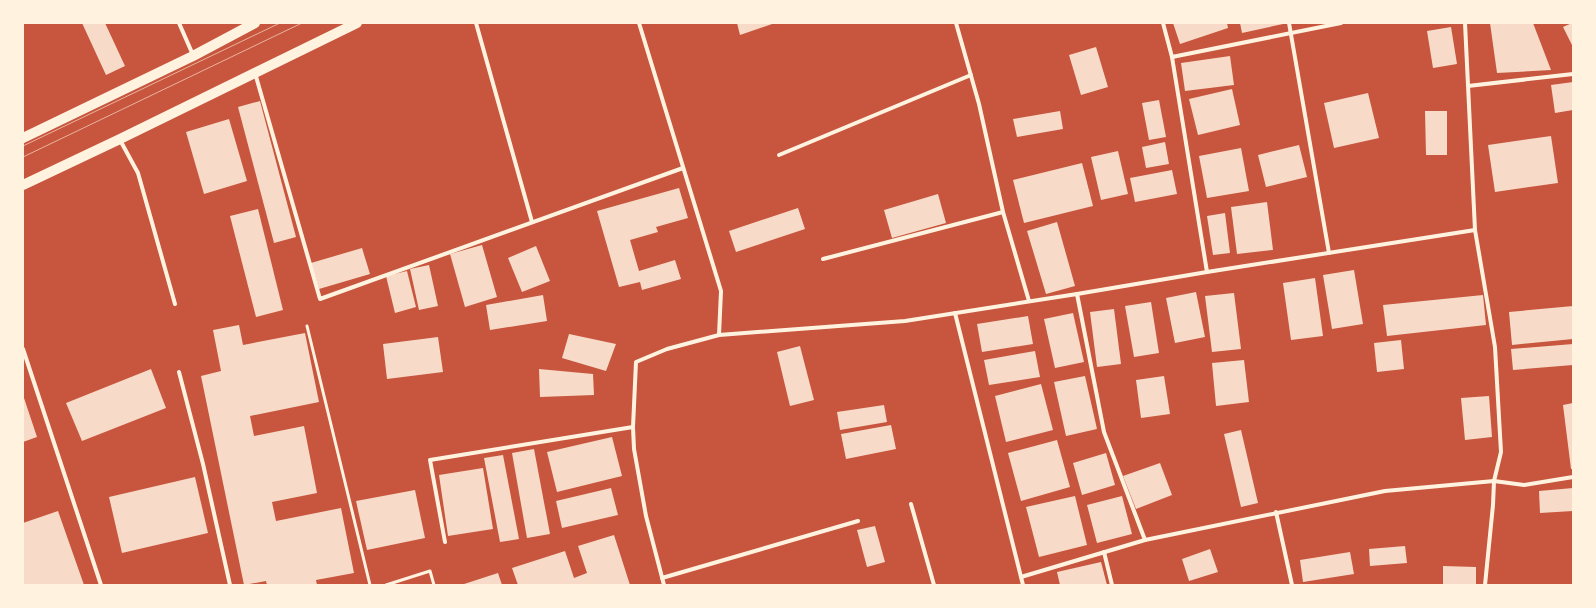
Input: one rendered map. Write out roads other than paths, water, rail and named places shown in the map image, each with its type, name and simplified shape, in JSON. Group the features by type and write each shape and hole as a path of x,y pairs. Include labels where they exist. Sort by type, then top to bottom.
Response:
{"main road":[{"path":"23,138 193,56 255,23"},
{"path":"23,185 357,23"}],"street":[{"path":"179,23 193,56"},
{"path":"476,23 532,222"},
{"path":"638,23 721,291 719,335"},
{"path":"956,23 980,104 1003,212 1029,301"},
{"path":"1163,23 1172,57 1207,272"},
{"path":"1289,23 1329,253"},
{"path":"1172,57 1342,23"},
{"path":"1465,23 1475,230 1495,347 1501,452 1494,481 1485,585"},
{"path":"255,73 320,299 683,168"},
{"path":"1468,86 1573,74"},
{"path":"779,155 971,75"},
{"path":"120,139 138,173 175,304"},
{"path":"823,258 1003,212"},
{"path":"664,585 646,516 634,449 633,427 636,362 667,349 719,335 905,321 1475,230"},
{"path":"1077,294 1104,432 1145,540"},
{"path":"955,313 1024,585"},
{"path":"23,349 101,585"},
{"path":"179,372 203,464 230,585"},
{"path":"445,542 430,460 633,427"},
{"path":"1021,577 1145,540 1384,491 1494,481 1524,485 1573,477"},
{"path":"911,504 934,585"},
{"path":"1276,512 1292,585"},
{"path":"662,578 858,521"},
{"path":"1104,552 1112,585"}],"lane":[{"path":"307,326 370,585"},
{"path":"386,585 430,571 434,585"}],"tram line":[{"path":"23,146 280,23"},
{"path":"23,157 302,23"}]}
